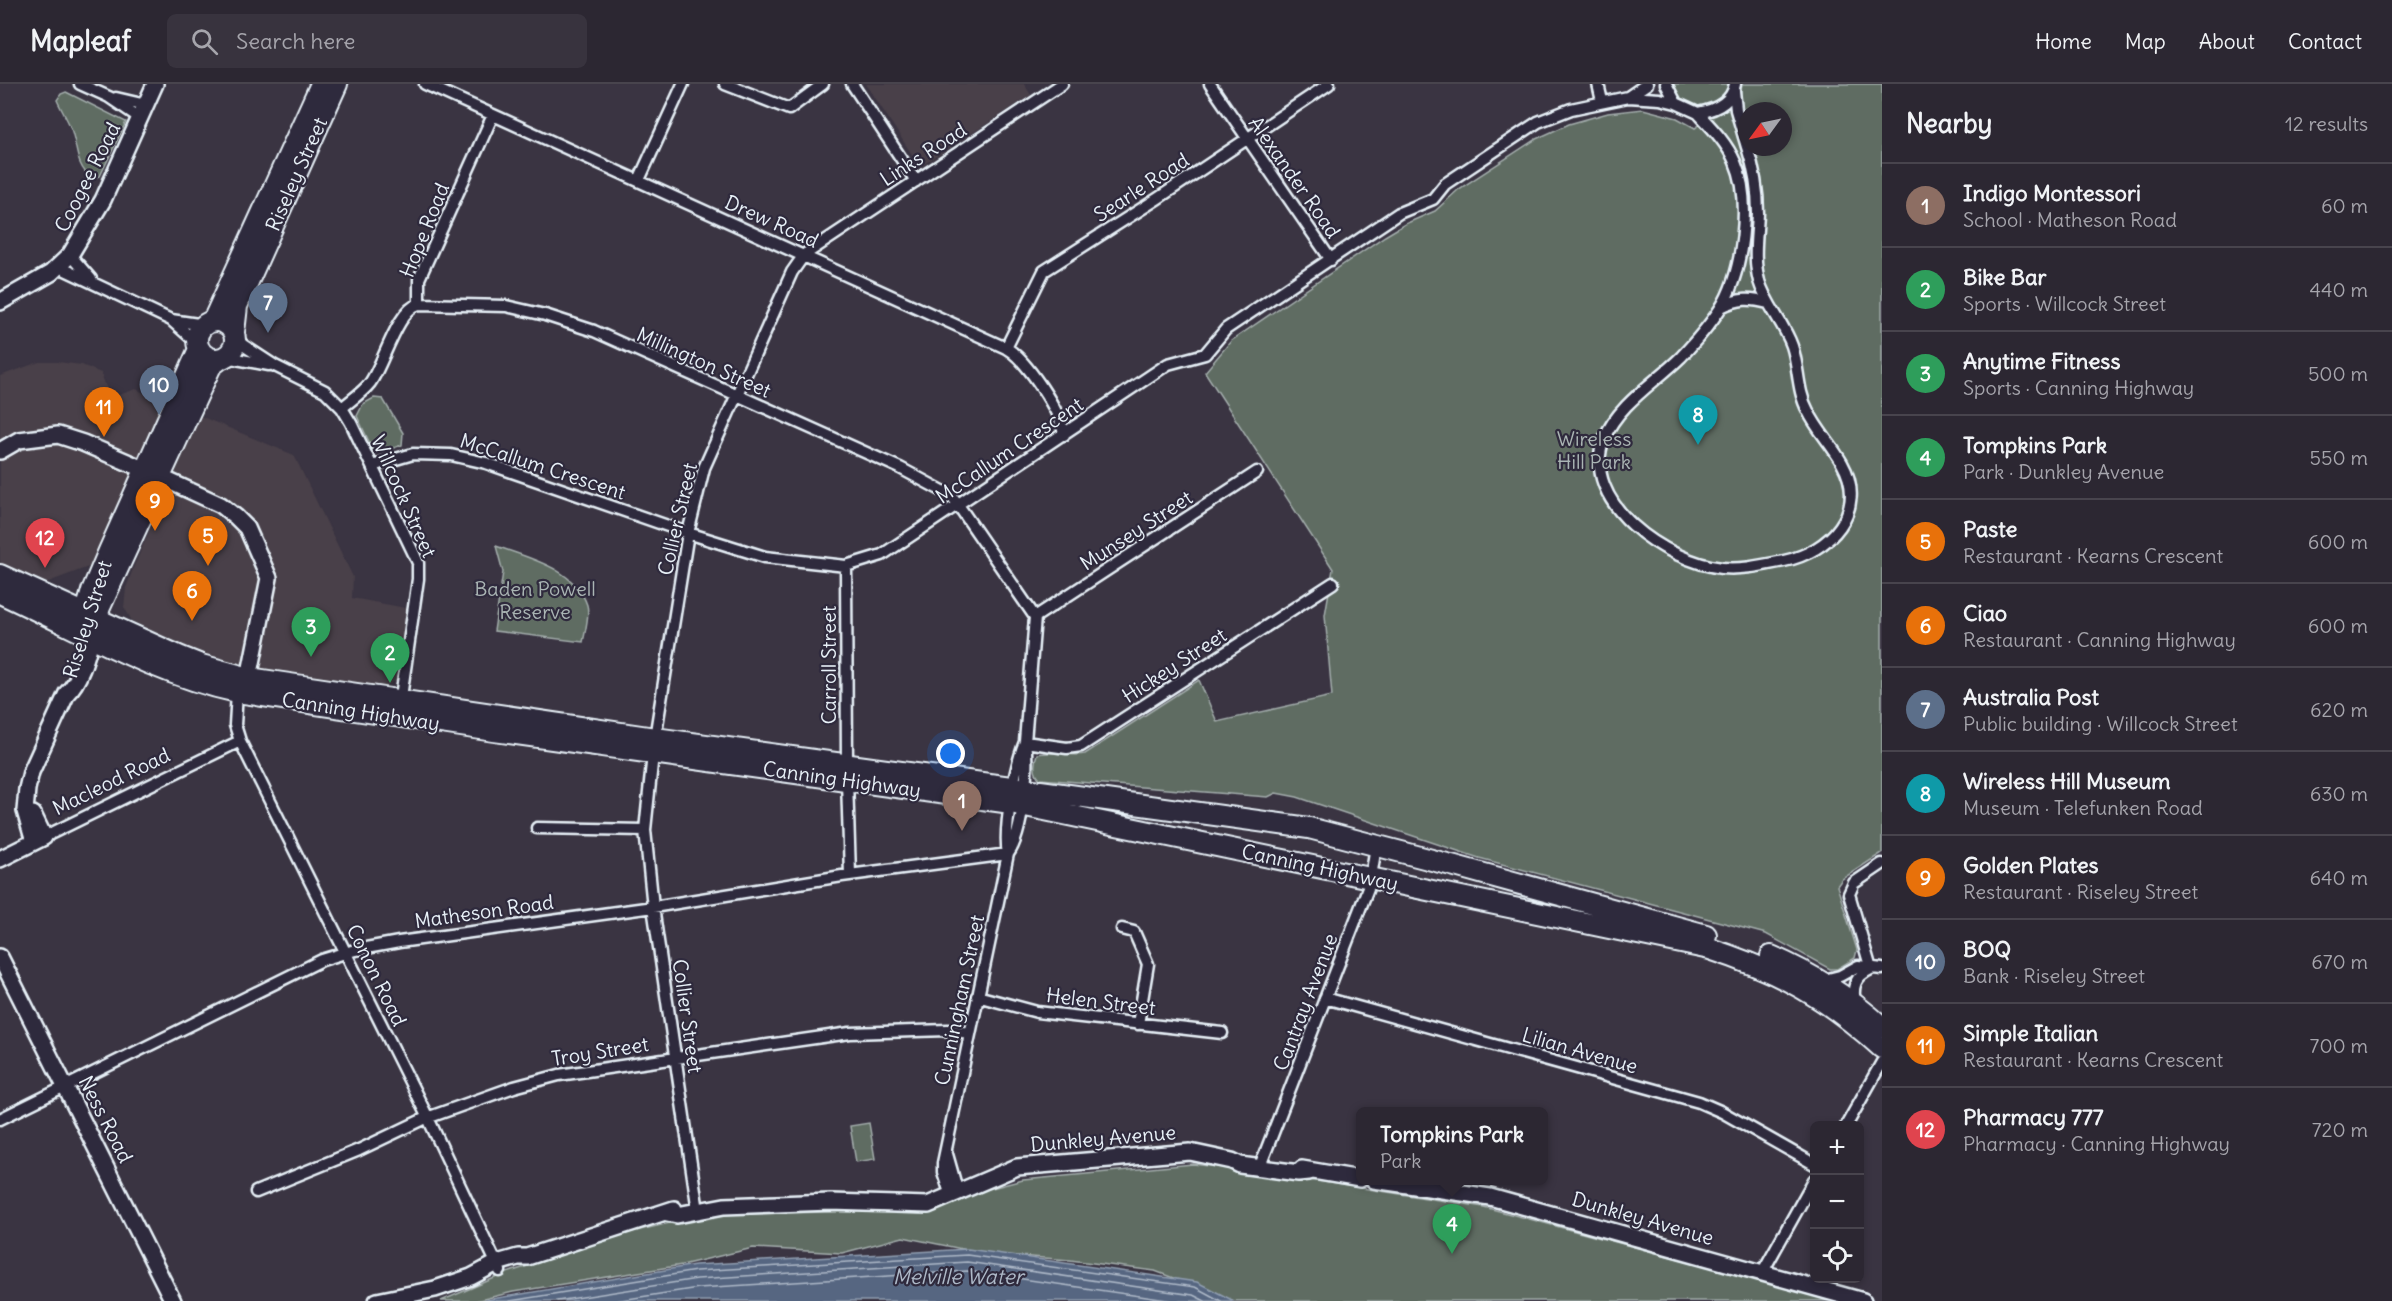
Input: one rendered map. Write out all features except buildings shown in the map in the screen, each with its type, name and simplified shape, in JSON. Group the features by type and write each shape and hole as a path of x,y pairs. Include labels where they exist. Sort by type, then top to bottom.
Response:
{"highway":[{"name":"Riseley Street","path":"89,625 101,589 152,474 199,346 198,336 209,323 321,84"},
{"name":"Riseley Street","path":"152,474 212,366 234,348 237,306 337,84"},
{"path":"209,323 221,321 229,326 234,334"},
{"path":"199,346 205,355 222,358"},
{"name":"Canning Highway","path":"0,575 45,595 89,625 188,679 1018,796 1262,821 1309,828 1738,944 1778,959 1820,981 1855,1004 1882,1027"},
{"path":"45,595 101,589 121,629"},
{"name":"Canning Highway","path":"0,593 89,625 121,629 243,685"},
{"name":"Canning Highway","path":"1018,796 1371,877 1680,942 1737,957 1779,974 1805,988 1858,1026 1882,1048"}],"street":[{"path":"80,84 143,112"},
{"name":"Coogee Road","path":"0,302 59,267 70,255 103,200 155,84"},
{"name":"Drew Road","path":"425,84 1006,348 1023,360 1062,422 1064,435"},
{"path":"639,180 683,84"},
{"path":"725,84 789,109 823,84"},
{"path":"852,84 916,181"},
{"name":"Links Road","path":"804,255 1062,84"},
{"name":"Alexander Road","path":"1210,84 1331,260"},
{"name":"Searle Road","path":"1006,348 1044,271 1329,84"},
{"path":"1598,84 1602,101"},
{"name":"McCallum Crescent","path":"1628,97 1647,84"},
{"path":"1665,84 1676,104"},
{"path":"1735,88 1719,106 1698,113 1726,145 1735,162 1743,187 1745,214 1742,248 1721,307 1680,358 1616,419 1604,439 1599,462 1601,475 1613,501 1636,529 1657,544 1697,562 1721,568 1757,567 1792,559 1823,546 1841,526 1848,512 1850,496 1843,465 1808,411 1801,392 1793,349 1760,283 1755,259 1758,213 1756,184 1749,156"},
{"path":"1735,88 1738,117"},
{"name":"McCallum Crescent","path":"372,466 413,454 451,455 486,463 688,533 765,556 846,566 882,555 1168,364 1205,354 1226,329 1399,213 1433,199 1445,184 1527,129 1562,112 1602,101 1628,97 1660,99 1698,113"},
{"name":"Hope Road","path":"342,408 363,391 370,382 404,314 419,304 419,279 493,115"},
{"path":"70,255 93,282"},
{"name":"Collier Street","path":"697,1208 645,830 654,746 688,533 704,468 792,272 804,255"},
{"path":"59,267 171,320 199,346"},
{"path":"1721,307 1750,298 1768,303"},
{"name":"Millington Street","path":"419,304 506,306 544,315 594,332 933,484 952,496 957,506"},
{"path":"171,320 209,323"},
{"name":"Willcock Street","path":"234,334 246,346 275,366 325,391 342,408 418,563 418,579 400,709"},
{"name":"Willcock Street","path":"222,358 275,366"},
{"path":"0,451 19,440 58,435 99,449 221,505 246,528 269,578 243,685"},
{"name":"Munsey Street","path":"1035,617 1257,472"},
{"path":"957,506 1035,617"},
{"name":"Carroll Street","path":"846,566 850,875"},
{"name":"Hickey Street","path":"1025,742 1067,748 1081,746 1333,583"},
{"name":"Cunningham Street","path":"954,1191 946,1154 969,1033 1008,854 1015,845 1019,756 1025,742 1035,617"},
{"name":"Riseley Street","path":"39,840 25,811 27,789 31,772 67,693 66,684 89,625"},
{"name":"Conon Road","path":"243,685 235,725 240,741 428,1118 499,1267"},
{"name":"Macleod Road","path":"0,858 240,741"},
{"path":"537,828 645,830"},
{"name":"Cantray Avenue","path":"1262,1165 1371,877 1376,846"},
{"name":"Matheson Road","path":"0,1119 322,960 345,952 438,936 654,907 850,875 1008,854"},
{"path":"1876,969 1849,894 1852,884 1882,864"},
{"path":"1122,929 1134,932 1148,964 1138,1024"},
{"name":"Ness Road","path":"0,957 173,1301"},
{"path":"1820,981 1840,976 1858,966 1876,969"},
{"path":"1855,1004 1853,987 1856,979 1876,969"},
{"name":"Helen Street","path":"977,996 1037,1012 1222,1033"},
{"name":"Lilian Avenue","path":"1326,998 1699,1102 1722,1112 1810,1161"},
{"name":"Troy Street","path":"256,1192 359,1150 428,1118 533,1081 850,1033 948,1030 969,1033"},
{"path":"1848,1121 1882,1062"},
{"name":"Dunkley Avenue","path":"697,1208 715,1202 724,1206 831,1202 928,1205 971,1182 979,1183 1017,1167 1190,1152 1233,1161 1297,1167 1309,1172 1356,1178"},
{"name":"Dunkley Avenue","path":"1408,1185 1490,1197 1863,1301"},
{"path":"1762,1273 1810,1189"},
{"path":"376,1301 435,1289 499,1267 518,1257 526,1257 674,1209 697,1208"}],"shaded area":[{"path":"866,84 1024,84 1031,95 920,167"},
{"path":"39,362 82,365 101,373 110,398 136,389 163,402 91,566 43,584 0,567 0,376"},
{"path":"200,416 294,455 353,577 352,598 406,608 397,680 382,688 260,670 198,653 132,621 124,607 126,588"}],"green space":[{"path":"1670,84 1730,84 1727,91 1716,102 1709,106 1694,107 1680,100"},
{"name":"Wireless Hill Park","path":"1742,84 1882,84 1882,853 1842,879 1837,886 1857,950 1855,958 1837,969 1830,969 1766,934 1479,858 1297,797 1276,793 1268,797 1040,779 1035,767 1037,754 1085,754 1199,680 1217,722 1332,696 1325,615 1333,569 1205,372 1231,341 1385,236 1435,211 1459,189 1536,139 1569,124 1608,113 1643,109 1677,118 1695,128 1708,119 1707,115 1719,112 1740,98"},
{"path":"66,92 126,122 100,176 92,178 79,161 73,133 57,100 61,94"},
{"path":"374,398 383,399 403,433 402,445 379,453 372,448 357,416 363,404"},
{"name":"Baden Powell Reserve","path":"496,546 549,566 572,582 581,592 588,609 583,642 494,631 503,572"},
{"path":"869,1123 875,1159 856,1162 850,1126"},
{"path":"1193,1164 1484,1207 1837,1301 1234,1301 1155,1271 1070,1260 982,1253 903,1237 842,1253 753,1248 682,1265 513,1292 475,1301 441,1301 504,1274 627,1233 704,1215 906,1210 1023,1180"}],"water":[{"name":"Melville Water","path":"968,1249 1197,1282 1234,1301 480,1301 695,1265"}],"place":[{"name":"Australia Post","path":"268,333"},
{"name":"BOQ","path":"159,415"},
{"name":"Simple Italian","path":"104,437"},
{"name":"Wireless Hill Museum","path":"1698,445"},
{"name":"Golden Plates","path":"155,531"},
{"name":"Paste","path":"208,566"},
{"name":"Pharmacy 777","path":"45,568"},
{"name":"Ciao","path":"192,621"},
{"name":"Anytime Fitness","path":"311,657"},
{"name":"Bike Bar","path":"390,683"},
{"name":"Indigo Montessori","path":"962,831"},
{"name":"Tompkins Park","path":"1452,1254"}]}
